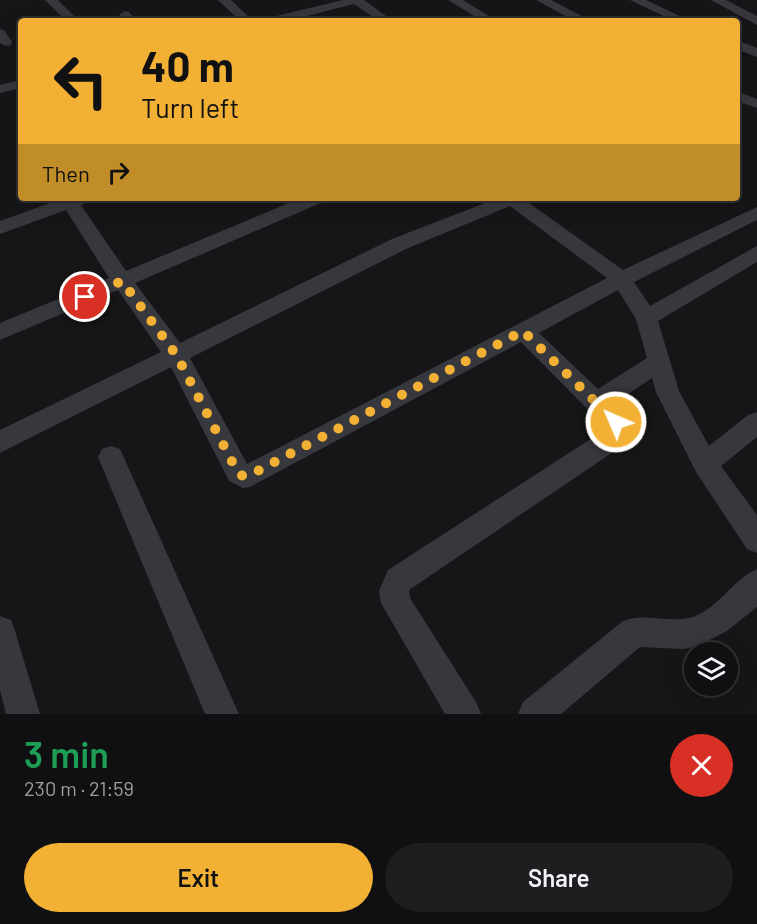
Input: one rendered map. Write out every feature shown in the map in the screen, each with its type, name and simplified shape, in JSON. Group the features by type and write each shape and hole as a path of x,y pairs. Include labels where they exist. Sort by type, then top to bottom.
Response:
{"street":[{"path":"51,0 70,18"},
{"path":"224,0 244,18"},
{"path":"284,18 356,0 383,18"},
{"path":"454,0 486,18"},
{"path":"542,0 579,18"},
{"path":"636,0 677,18"},
{"path":"717,0 757,21"},
{"path":"651,6 668,2"},
{"path":"740,46 757,53"},
{"path":"740,96 757,105"},
{"path":"0,228 73,201"},
{"path":"77,201 122,281 177,356 238,473 243,476 250,475 622,279 757,213"},
{"path":"0,332 310,201"},
{"path":"0,442 399,244 506,201"},
{"path":"514,201 622,279 646,318 668,392 705,464 757,538"},
{"path":"646,318 757,253"},
{"path":"464,714 396,603 394,591 398,580 616,436 618,429 616,422 523,331"},
{"path":"596,403 658,362"},
{"path":"705,464 757,422"},
{"path":"111,457 222,714"},
{"path":"535,714 634,632 651,630 692,633 715,622 757,584"},
{"path":"0,631 24,714"}],"route":[{"path":"85,297 122,281 177,356 238,473 243,476 250,475 523,331 616,422"}]}
